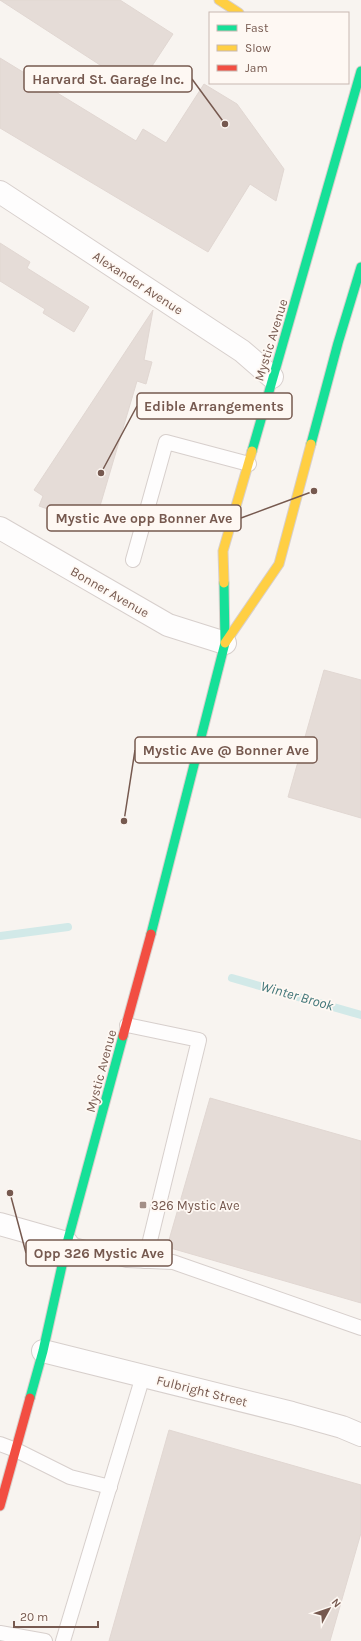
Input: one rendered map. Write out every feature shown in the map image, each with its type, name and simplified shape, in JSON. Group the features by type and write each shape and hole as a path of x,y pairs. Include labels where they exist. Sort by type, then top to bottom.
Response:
{"main road":[{"path":"219,0 237,12"},
{"name":"Mystic Avenue","path":"0,1506 43,1351 67,1242 127,1025 225,643 223,551 249,464 272,378 359,91 361,71"},
{"path":"348,84 359,91"},
{"name":"Mystic Avenue","path":"225,643 279,564 338,343 361,267"},
{"path":"350,306 361,290"}],"street":[{"name":"Alexander Avenue","path":"0,192 242,351 272,378"},
{"name":"Bonner Avenue","path":"0,528 168,625 225,643"},
{"path":"0,1224 67,1242"},
{"name":"Fulbright Street","path":"43,1351 292,1413 361,1434"}],"lane":[{"path":"133,560 166,442 249,464"},
{"path":"127,1025 199,1040 146,1261"},
{"path":"67,1242 127,1260 173,1262 361,1328"},
{"path":"63,1641 143,1376"},
{"path":"0,1444 16,1450 70,1477 110,1487"},
{"path":"0,1633 45,1641"}],"building":[{"path":"0,0 120,0 173,34 137,89"},
{"path":"0,58 136,141 143,129 166,143 204,84 237,104 284,169 276,201 250,184 208,252 0,128"},
{"path":"0,243 30,262 27,268 89,307 74,332 43,313 45,309 0,281"},
{"path":"153,310 144,360 152,362 146,384 137,381 100,506 107,508 101,529 94,526 93,528 87,523 39,506 43,496 34,490"},
{"path":"324,670 361,680 361,818 288,797"},
{"path":"210,1098 361,1141 361,1303 167,1247"},
{"path":"169,1430 361,1485 361,1533 330,1641 109,1641"}],"waterway":[{"name":"Winter Brook","path":"0,936 68,927"},
{"name":"Winter Brook","path":"232,978 361,1015"}],"traffic: fast":[{"path":"252,451 361,71"},
{"path":"311,444 338,343 361,267"},
{"path":"151,934 225,643 224,583"},
{"path":"30,1398 43,1351 67,1243 123,1036"}],"traffic: slow":[{"path":"219,0 237,12"},
{"path":"225,643 279,564 311,444"},
{"path":"224,583 223,551 252,451"}],"traffic: jam":[{"path":"123,1036 151,934"},
{"path":"0,1506 30,1398"}],"place":[{"name":"Harvard St. Garage Inc.","path":"225,124"},
{"name":"Edible Arrangements","path":"101,473"},
{"name":"Mystic Ave opp Bonner Ave","path":"314,491"},
{"name":"Mystic Ave @ Bonner Ave","path":"124,821"},
{"name":"Opp 326 Mystic Ave","path":"10,1193"},
{"name":"326 Mystic Ave","path":"143,1205"}]}
